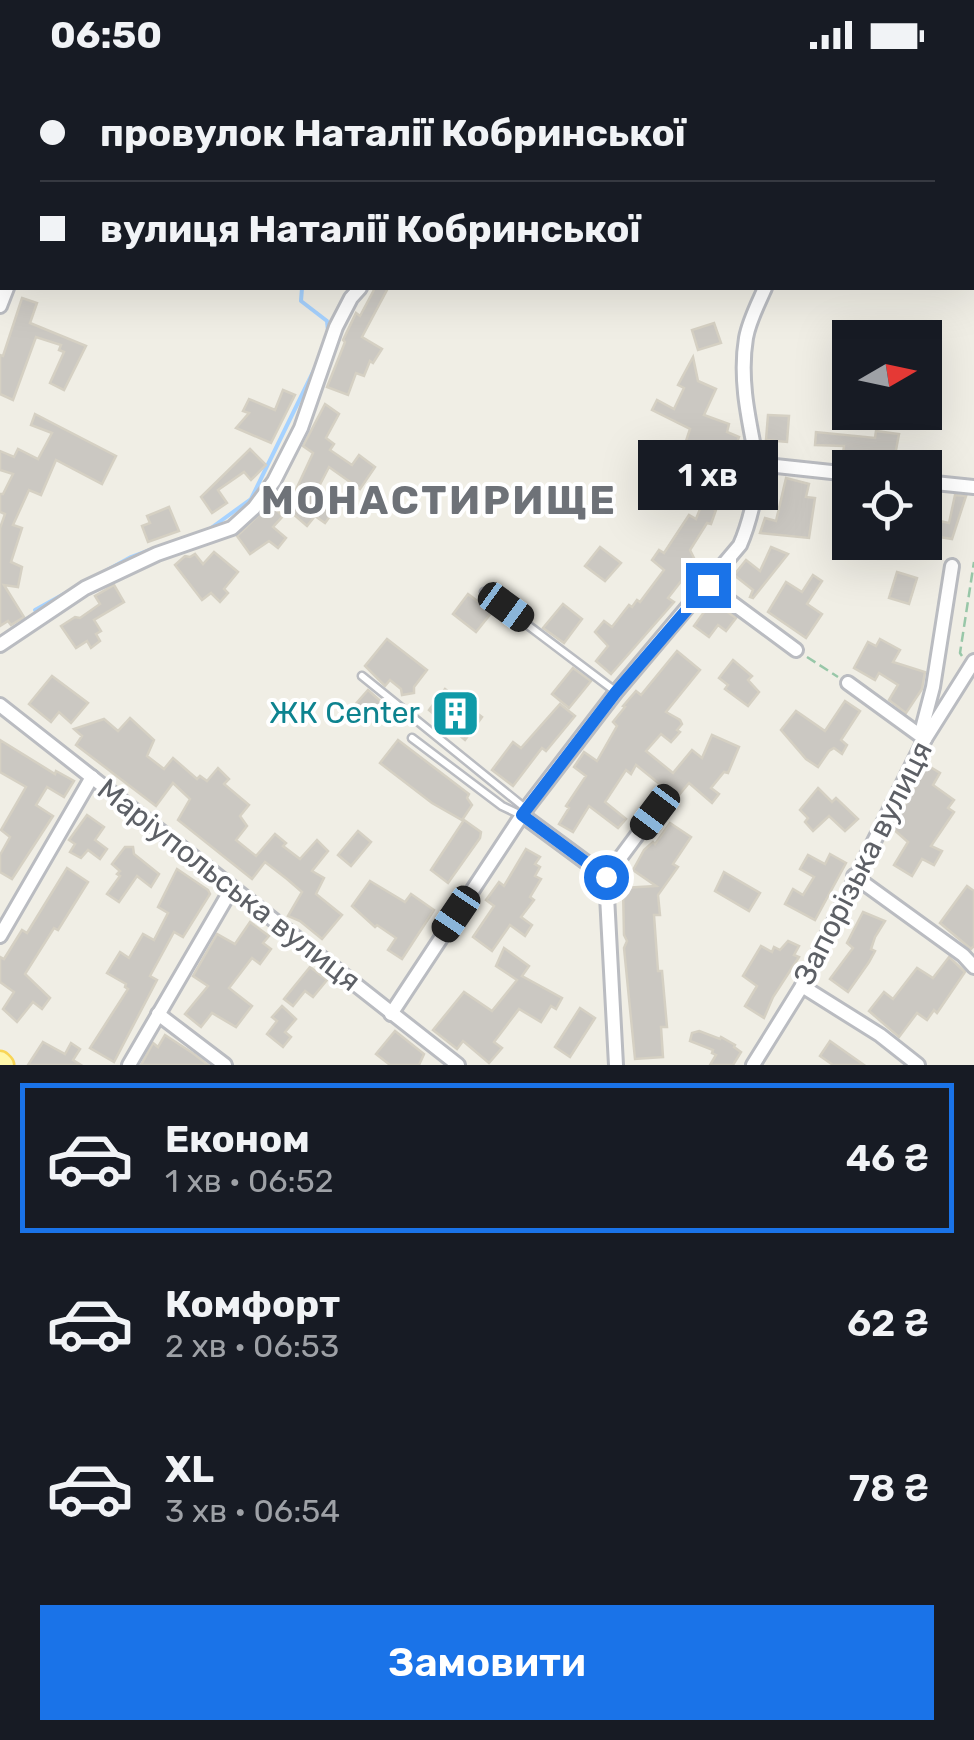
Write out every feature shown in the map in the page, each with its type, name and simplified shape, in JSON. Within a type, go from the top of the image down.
[{"type":"street","points":[[0,645],[84,588],[157,554],[232,528],[254,508],[274,481],[301,428],[336,327],[358,290]]},
{"type":"street","points":[[391,1014],[524,812],[616,692],[740,545],[746,532],[758,464],[746,406],[745,350],[749,325],[764,290]]},
{"type":"street","points":[[758,464],[832,472]]},
{"type":"street","points":[[942,484],[974,488]]},
{"type":"street","points":[[925,739],[922,729],[933,687],[952,566]]},
{"type":"street","points":[[708,585],[796,650]]},
{"type":"street","name":"Запорізька вулиця","points":[[753,1065],[802,986],[925,739],[972,665]]},
{"type":"street","points":[[848,683],[925,739]]},
{"type":"street","name":"Маріупольська вулиця","points":[[0,704],[391,1014],[437,1059],[458,1065]]},
{"type":"street","points":[[0,936],[92,777]]},
{"type":"street","points":[[524,812],[606,877]]},
{"type":"street","points":[[616,1065],[606,877],[655,812]]},
{"type":"street","points":[[854,876],[964,955],[974,967]]},
{"type":"street","points":[[129,1065],[232,888]]},
{"type":"street","points":[[802,986],[880,1035],[918,1065]]},
{"type":"street","points":[[158,1014],[225,1065]]},
{"type":"lane","points":[[484,592],[616,692]]},
{"type":"lane","points":[[362,676],[524,812]]},
{"type":"lane","points":[[412,738],[502,806],[524,812]]},
{"type":"path","points":[[972,665],[960,654],[974,562]]},
{"type":"path","points":[[796,650],[848,683]]},
{"type":"building","points":[[374,290],[387,290],[362,337],[382,349],[373,363],[370,361],[364,376],[356,373],[348,395],[327,387],[343,340],[356,313],[360,316]]},
{"type":"building","points":[[22,298],[37,303],[30,323],[86,346],[64,390],[50,383],[64,352],[59,350],[61,345],[36,337],[13,400],[0,394],[0,355],[3,356]]},
{"type":"building","points":[[714,323],[721,343],[698,350],[692,330]]},
{"type":"building","points":[[693,357],[698,381],[716,389],[704,415],[729,424],[727,432],[739,437],[735,448],[729,445],[718,473],[695,464],[701,447],[686,441],[690,429],[652,410],[657,400],[674,409],[684,388],[678,385]]},
{"type":"building","points":[[283,390],[295,395],[271,443],[236,428],[249,413],[243,411],[249,399],[275,410]]},
{"type":"building","points":[[325,404],[339,414],[326,438],[334,444],[330,450],[352,465],[359,455],[375,467],[360,489],[329,467],[313,498],[333,512],[325,523],[315,516],[307,526],[284,506],[293,496],[313,453],[303,446]]},
{"type":"building","points":[[35,414],[116,456],[102,484],[56,460],[41,495],[29,490],[13,525],[22,528],[11,562],[22,567],[18,587],[4,585],[24,617],[0,626],[0,528],[5,514],[0,512],[0,494],[13,474],[0,470],[0,451],[14,457],[18,449],[38,459],[52,433],[31,425]]},
{"type":"building","points":[[768,415],[789,416],[787,442],[766,440]]},
{"type":"building","points":[[876,431],[899,434],[896,450],[843,450],[844,446],[815,445],[816,432],[875,438]]},
{"type":"building","points":[[250,449],[266,465],[251,480],[244,472],[218,490],[227,503],[212,513],[201,497]]},
{"type":"building","points":[[786,478],[809,484],[806,497],[815,498],[809,538],[760,533],[765,518],[776,521]]},
{"type":"building","points":[[955,495],[966,496],[952,539],[942,537],[942,522],[949,523]]},
{"type":"building","points":[[270,504],[283,516],[273,527],[286,538],[278,548],[269,541],[250,554],[237,536]]},
{"type":"building","points":[[702,504],[716,510],[711,524],[707,523],[690,550],[696,562],[668,598],[674,602],[611,674],[596,661],[608,646],[595,632],[604,621],[612,627],[629,605],[640,602],[664,570],[652,560],[659,550],[664,553],[689,515],[696,519]]},
{"type":"building","points":[[169,507],[179,531],[148,542],[142,526],[150,523],[147,516]]},
{"type":"building","points":[[600,547],[621,563],[605,581],[585,566]]},
{"type":"building","points":[[771,547],[788,554],[750,597],[753,590],[734,575],[746,560],[760,571]]},
{"type":"building","points":[[214,552],[238,572],[224,589],[228,593],[220,602],[211,593],[202,600],[175,565],[185,556],[195,554],[203,564]]},
{"type":"building","points":[[897,572],[917,578],[909,604],[889,598]]},
{"type":"building","points":[[813,575],[822,581],[807,604],[822,614],[806,638],[768,612],[786,582],[802,592]]},
{"type":"building","points":[[114,585],[124,602],[94,620],[101,631],[96,634],[100,641],[91,648],[87,641],[76,648],[61,626],[100,604],[95,596]]},
{"type":"building","points":[[468,594],[492,612],[476,632],[453,614]]},
{"type":"building","points":[[712,601],[736,618],[726,631],[718,625],[709,637],[694,626]]},
{"type":"building","points":[[563,604],[582,619],[564,643],[543,628]]},
{"type":"building","points":[[387,639],[427,670],[414,693],[402,695],[390,680],[385,686],[365,666]]},
{"type":"building","points":[[880,639],[900,650],[893,662],[925,672],[922,689],[906,713],[889,700],[898,685],[879,673],[875,680],[854,668],[868,642],[876,646]]},
{"type":"building","points":[[677,651],[700,670],[666,712],[680,720],[680,732],[671,742],[661,734],[646,751],[673,773],[692,750],[702,758],[712,735],[739,747],[728,773],[724,772],[711,788],[719,794],[712,803],[689,783],[674,801],[665,794],[667,790],[636,765],[631,774],[626,770],[605,802],[626,819],[618,828],[589,806],[573,832],[559,824],[586,776],[574,767],[584,752],[597,761],[617,726],[613,722],[623,706],[636,691],[641,695]]},
{"type":"building","points":[[733,660],[752,676],[748,680],[759,692],[748,706],[725,689],[728,685],[719,678]]},
{"type":"building","points":[[573,668],[591,681],[569,708],[552,694]]},
{"type":"building","points":[[52,676],[88,703],[71,723],[59,712],[51,722],[29,704]]},
{"type":"building","name":"ЖК Center","points":[[445,689],[482,717],[465,740],[429,710]]},
{"type":"building","points":[[368,690],[387,707],[373,724],[353,707]]},
{"type":"building","points":[[845,701],[860,711],[841,740],[847,745],[842,754],[834,748],[829,751],[818,767],[781,730],[796,711],[825,731]]},
{"type":"building","points":[[560,704],[575,716],[546,751],[542,748],[513,786],[492,770],[513,742],[521,748]]},
{"type":"building","points":[[130,718],[154,740],[147,756],[164,769],[173,758],[197,779],[200,776],[207,781],[218,768],[229,779],[224,784],[249,805],[240,816],[247,826],[236,840],[256,856],[275,834],[300,859],[317,840],[328,851],[312,871],[324,878],[316,894],[342,915],[322,939],[288,916],[302,892],[287,879],[265,862],[252,879],[178,820],[190,799],[173,783],[156,806],[76,745],[82,736],[74,729],[104,719],[118,731]]},
{"type":"building","points":[[0,740],[55,774],[56,771],[74,781],[64,797],[47,787],[36,805],[53,816],[12,879],[0,872],[0,855],[10,837],[1,830],[26,787],[0,772]]},
{"type":"building","points":[[398,740],[469,794],[472,805],[462,820],[432,803],[380,763]]},
{"type":"building","points":[[927,765],[940,773],[933,785],[954,800],[948,808],[954,812],[931,846],[942,851],[934,865],[922,859],[912,876],[894,865],[908,842],[892,828]]},
{"type":"building","points":[[818,788],[832,802],[836,798],[858,819],[845,831],[829,816],[813,831],[805,822],[808,818],[800,810]]},
{"type":"building","points":[[87,815],[104,827],[95,840],[107,849],[100,859],[88,850],[81,858],[70,852],[75,844],[69,840]]},
{"type":"building","points":[[464,820],[481,832],[480,838],[448,883],[431,870]]},
{"type":"building","points":[[670,823],[691,837],[673,864],[678,867],[658,895],[660,915],[654,915],[667,1027],[661,1027],[663,1057],[635,1059],[624,948],[627,941],[623,888],[656,886],[633,870],[644,850],[655,844]]},
{"type":"building","points":[[358,831],[371,842],[351,866],[338,855]]},
{"type":"building","points":[[125,847],[133,847],[134,854],[159,874],[151,887],[137,876],[119,902],[107,894],[120,876],[112,864]]},
{"type":"building","points":[[526,849],[540,857],[535,864],[540,867],[535,876],[541,879],[530,897],[534,900],[521,917],[532,925],[525,936],[510,925],[492,951],[473,937],[494,906],[486,900],[499,882],[504,886]]},
{"type":"building","points":[[830,854],[846,863],[815,920],[785,904],[793,889],[803,895],[814,877],[800,869],[808,855],[825,864]]},
{"type":"building","points":[[67,868],[88,882],[25,974],[50,998],[42,1009],[33,1002],[17,1022],[3,1009],[14,992],[0,982],[0,957],[4,959],[22,930],[27,933]]},
{"type":"building","points":[[177,869],[210,894],[183,937],[174,932],[150,976],[157,980],[114,1062],[90,1048],[128,989],[107,973],[120,952],[129,958],[143,934],[154,940],[168,913],[158,907]]},
{"type":"building","points":[[724,872],[760,893],[749,911],[715,891]]},
{"type":"building","points":[[370,881],[405,902],[411,894],[434,910],[402,959],[388,950],[396,938],[375,927],[352,906]]},
{"type":"building","points":[[967,886],[974,891],[971,949],[940,923]]},
{"type":"building","points":[[863,912],[885,921],[871,949],[875,951],[848,992],[830,979],[853,948],[847,943]]},
{"type":"building","points":[[250,922],[269,936],[263,943],[271,949],[260,964],[252,958],[229,988],[252,1006],[236,1027],[212,1013],[201,1027],[185,1014],[208,986],[193,976],[217,934],[235,944]]},
{"type":"building","points":[[788,941],[799,946],[794,955],[799,957],[764,1018],[745,1006],[757,986],[743,976],[761,946],[772,952]]},
{"type":"building","points":[[504,948],[529,966],[522,976],[562,998],[556,1009],[551,1006],[541,1022],[519,1009],[494,1042],[502,1048],[489,1063],[463,1041],[457,1049],[433,1030],[464,992],[492,1011],[517,980],[496,966]]},
{"type":"building","points":[[949,957],[965,972],[937,1013],[934,1010],[927,1020],[917,1013],[899,1037],[869,1011],[884,992],[893,999],[917,968],[933,978]]},
{"type":"building","points":[[310,967],[327,980],[313,997],[305,991],[293,1006],[284,999]]},
{"type":"building","points":[[282,1006],[296,1019],[285,1032],[291,1037],[283,1047],[267,1034],[277,1021],[272,1017]]},
{"type":"building","points":[[580,1008],[595,1018],[570,1057],[555,1047]]},
{"type":"building","points":[[395,1031],[424,1054],[419,1065],[390,1065],[376,1054]]},
{"type":"building","points":[[699,1031],[735,1045],[741,1052],[733,1065],[710,1065],[716,1055],[713,1050],[690,1041],[692,1033]]},
{"type":"building","points":[[165,1035],[208,1065],[141,1065],[153,1043],[158,1047]]},
{"type":"building","points":[[830,1041],[864,1065],[833,1065],[820,1056]]},
{"type":"building","points":[[43,1042],[65,1054],[71,1043],[80,1049],[73,1060],[81,1065],[28,1065]]},
{"type":"waterway","points":[[302,290],[301,301],[327,321],[328,331]]},
{"type":"waterway","points":[[207,531],[251,499],[315,368]]},
{"type":"waterway","points":[[35,610],[131,557],[155,548]]},
{"type":"place","name":"ЖК Center","points":[[455,713]]},
{"type":"district","name":"МОНАСТИРИЩЕ","points":[[439,500]]},
{"type":"route","points":[[606,877],[522,815],[616,692],[708,585]]}]
